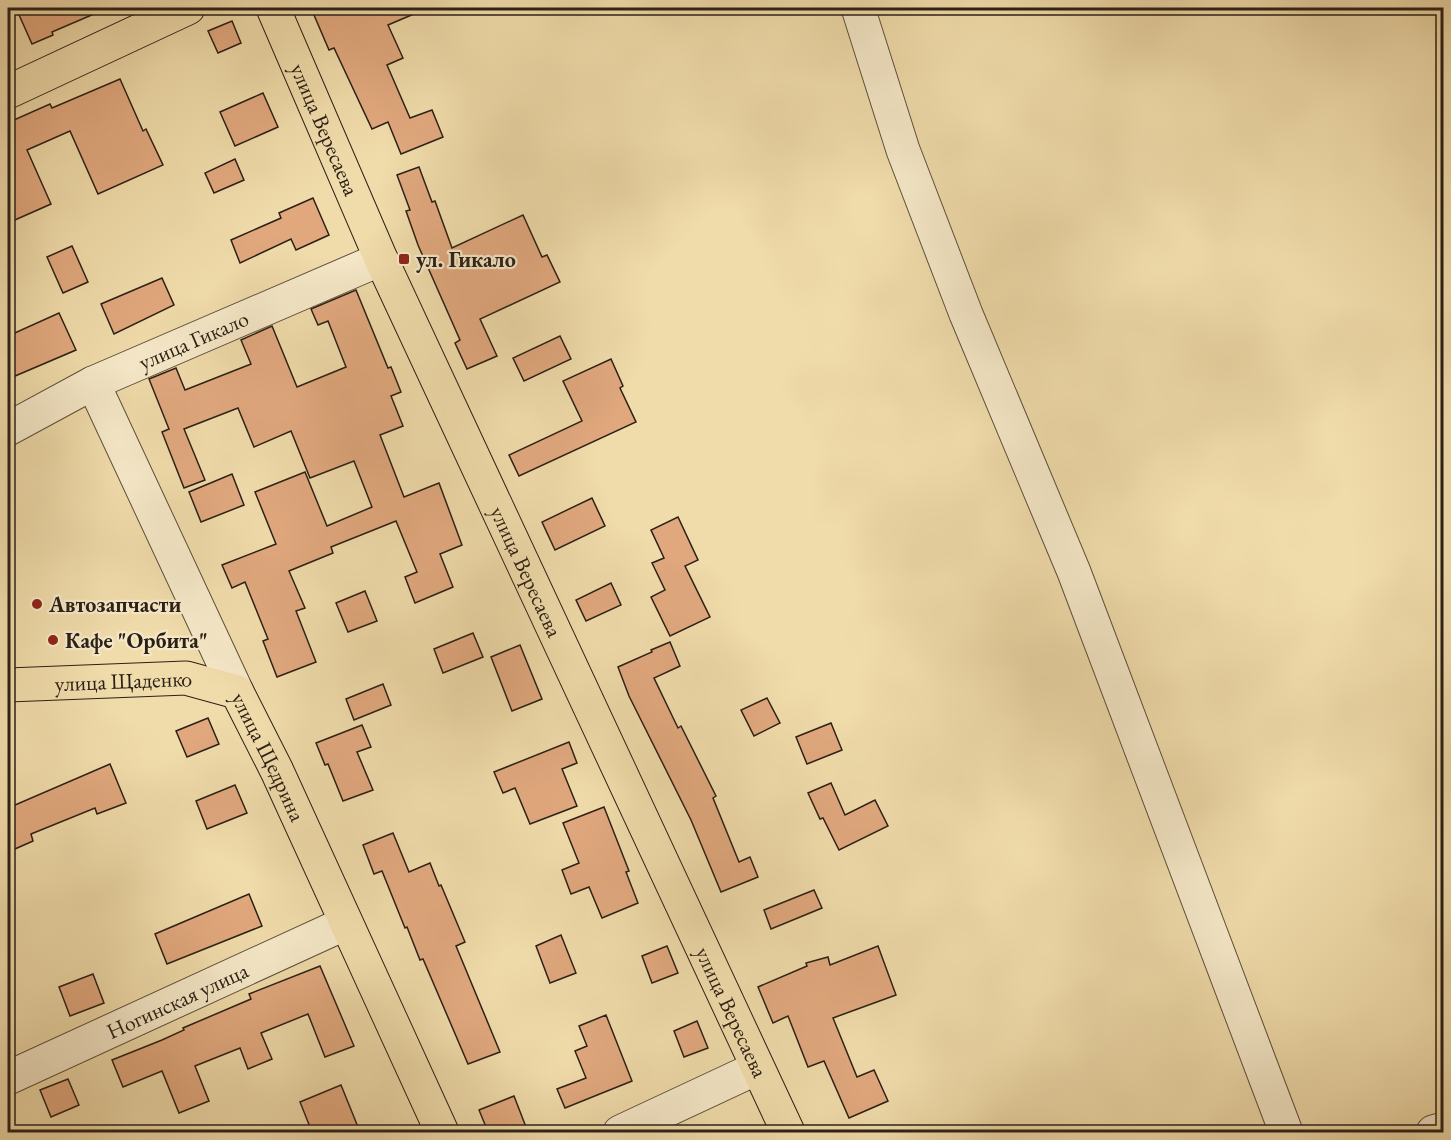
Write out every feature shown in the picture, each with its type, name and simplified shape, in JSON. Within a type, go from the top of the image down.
[{"type":"main road","points":[[8,92],[188,8]]},
{"type":"main road","name":"улица Вересаева","points":[[273,8],[381,259],[788,1132]]},
{"type":"main road","name":"улица Щаденко","points":[[8,685],[186,678],[237,692]]},
{"type":"main road","name":"улица Щедрина","points":[[237,692],[277,771],[442,1132]]},
{"type":"street","points":[[858,8],[903,150],[966,314],[1074,572],[1286,1132]]},
{"type":"street","name":"улица Гикало","points":[[8,429],[93,383],[381,259]]},
{"type":"street","name":"улица Щедрина","points":[[93,383],[237,692]]},
{"type":"street","name":"Ногинская улица","points":[[8,1078],[346,923]]},
{"type":"street","points":[[620,1132],[757,1068]]},
{"type":"street","points":[[1433,1132],[1443,1129]]},
{"type":"building","points":[[16,8],[108,8],[52,32],[53,35],[32,44]]},
{"type":"building","points":[[311,8],[428,8],[388,25],[403,58],[387,65],[410,118],[432,110],[443,137],[401,154],[388,122],[372,129],[334,48],[329,50]]},
{"type":"building","points":[[232,21],[241,43],[218,53],[208,31]]},
{"type":"building","points":[[120,79],[143,131],[146,129],[163,165],[98,194],[70,131],[27,150],[51,204],[8,223],[8,111],[10,110],[14,120],[50,104],[52,108]]},
{"type":"building","points":[[263,93],[278,127],[235,146],[220,112]]},
{"type":"building","points":[[235,159],[244,180],[214,193],[205,173]]},
{"type":"building","points":[[419,167],[432,202],[435,201],[452,248],[523,215],[542,257],[547,255],[560,282],[480,319],[497,356],[467,369],[455,343],[460,340],[418,245],[406,211],[410,210],[397,175]]},
{"type":"building","points":[[313,198],[329,235],[296,250],[291,239],[240,263],[231,240],[281,218],[279,213]]},
{"type":"building","points":[[72,246],[88,282],[63,293],[47,257]]},
{"type":"building","points":[[162,278],[174,305],[114,334],[101,304]]},
{"type":"building","points":[[356,290],[388,368],[391,367],[401,392],[391,396],[403,426],[380,435],[404,497],[439,483],[462,545],[440,554],[453,587],[415,603],[405,577],[417,572],[396,521],[331,547],[333,553],[289,571],[305,608],[296,611],[316,662],[277,677],[263,641],[268,639],[245,582],[232,588],[222,565],[276,544],[255,492],[305,472],[327,526],[372,507],[354,461],[310,478],[291,431],[254,447],[238,408],[184,429],[205,480],[184,488],[162,432],[169,429],[149,379],[176,368],[185,390],[251,364],[241,340],[272,326],[297,387],[346,367],[328,321],[318,325],[311,309]]},
{"type":"building","points":[[59,313],[76,350],[8,379],[8,336]]},
{"type":"building","points":[[560,336],[571,359],[524,381],[513,358]]},
{"type":"building","points":[[611,359],[623,386],[620,388],[636,422],[519,476],[509,455],[582,421],[563,381]]},
{"type":"building","points":[[232,474],[244,505],[201,522],[189,492]]},
{"type":"building","points":[[592,498],[605,526],[555,550],[542,522]]},
{"type":"building","points":[[678,517],[698,560],[685,566],[710,617],[670,636],[651,597],[665,590],[652,563],[664,558],[651,530]]},
{"type":"building","points":[[611,583],[621,605],[586,621],[576,600]]},
{"type":"building","points":[[365,591],[377,621],[348,632],[336,603]]},
{"type":"building","points":[[473,633],[483,657],[443,673],[434,649]]},
{"type":"building","points":[[670,642],[680,666],[654,678],[678,728],[681,726],[716,796],[713,798],[739,862],[750,857],[758,877],[721,892],[691,820],[629,696],[618,667]]},
{"type":"building","points":[[520,645],[542,699],[512,711],[491,657]]},
{"type":"building","points":[[383,684],[391,705],[354,720],[346,699]]},
{"type":"building","points":[[767,698],[780,723],[754,736],[741,710]]},
{"type":"building","points":[[208,718],[219,744],[187,757],[176,731]]},
{"type":"building","points":[[831,723],[842,750],[807,764],[796,737]]},
{"type":"building","points":[[362,725],[371,747],[357,752],[373,790],[343,801],[328,764],[325,765],[316,743]]},
{"type":"building","points":[[569,742],[577,763],[562,769],[577,806],[530,824],[515,788],[503,793],[494,772]]},
{"type":"building","points":[[110,764],[126,803],[97,814],[95,808],[31,834],[33,841],[8,852],[8,808]]},
{"type":"building","points":[[831,783],[845,815],[875,800],[888,826],[839,850],[823,818],[820,819],[808,793]]},
{"type":"building","points":[[235,785],[247,813],[207,829],[196,801]]},
{"type":"building","points":[[604,807],[629,871],[626,872],[638,903],[602,918],[589,887],[571,894],[562,870],[579,863],[563,823]]},
{"type":"building","points":[[393,833],[409,872],[430,863],[439,886],[441,885],[465,942],[456,946],[500,1052],[468,1064],[423,959],[420,960],[407,927],[405,928],[382,871],[374,874],[363,845]]},
{"type":"building","points":[[814,890],[822,908],[771,929],[764,910]]},
{"type":"building","points":[[249,894],[262,926],[167,964],[155,934]]},
{"type":"building","points":[[561,935],[576,973],[550,983],[536,946]]},
{"type":"building","points":[[667,946],[678,973],[652,983],[642,956]]},
{"type":"building","points":[[878,946],[896,995],[833,1018],[857,1077],[874,1070],[888,1101],[849,1118],[824,1061],[808,1067],[788,1016],[773,1023],[758,987],[807,966],[806,963],[828,957],[830,965]]},
{"type":"building","points":[[320,966],[354,1046],[325,1057],[308,1014],[261,1033],[272,1059],[248,1069],[240,1048],[195,1066],[209,1101],[179,1113],[162,1071],[123,1087],[112,1060],[251,999],[249,994]]},
{"type":"building","points":[[93,974],[104,1003],[70,1016],[59,987]]},
{"type":"building","points":[[606,1015],[632,1081],[565,1108],[557,1089],[586,1078],[575,1051],[587,1046],[579,1026]]},
{"type":"building","points":[[697,1021],[708,1048],[684,1057],[674,1031]]},
{"type":"building","points":[[68,1079],[79,1105],[51,1117],[40,1090]]},
{"type":"building","points":[[341,1085],[360,1132],[312,1132],[300,1102]]},
{"type":"building","points":[[514,1096],[526,1127],[513,1132],[488,1132],[479,1110]]},
{"type":"place","name":"ул. Гикало","points":[[404,259]]},
{"type":"place","name":"Автозапчасти","points":[[37,604]]},
{"type":"place","name":"Кафе \"Орбита\"","points":[[53,640]]}]
